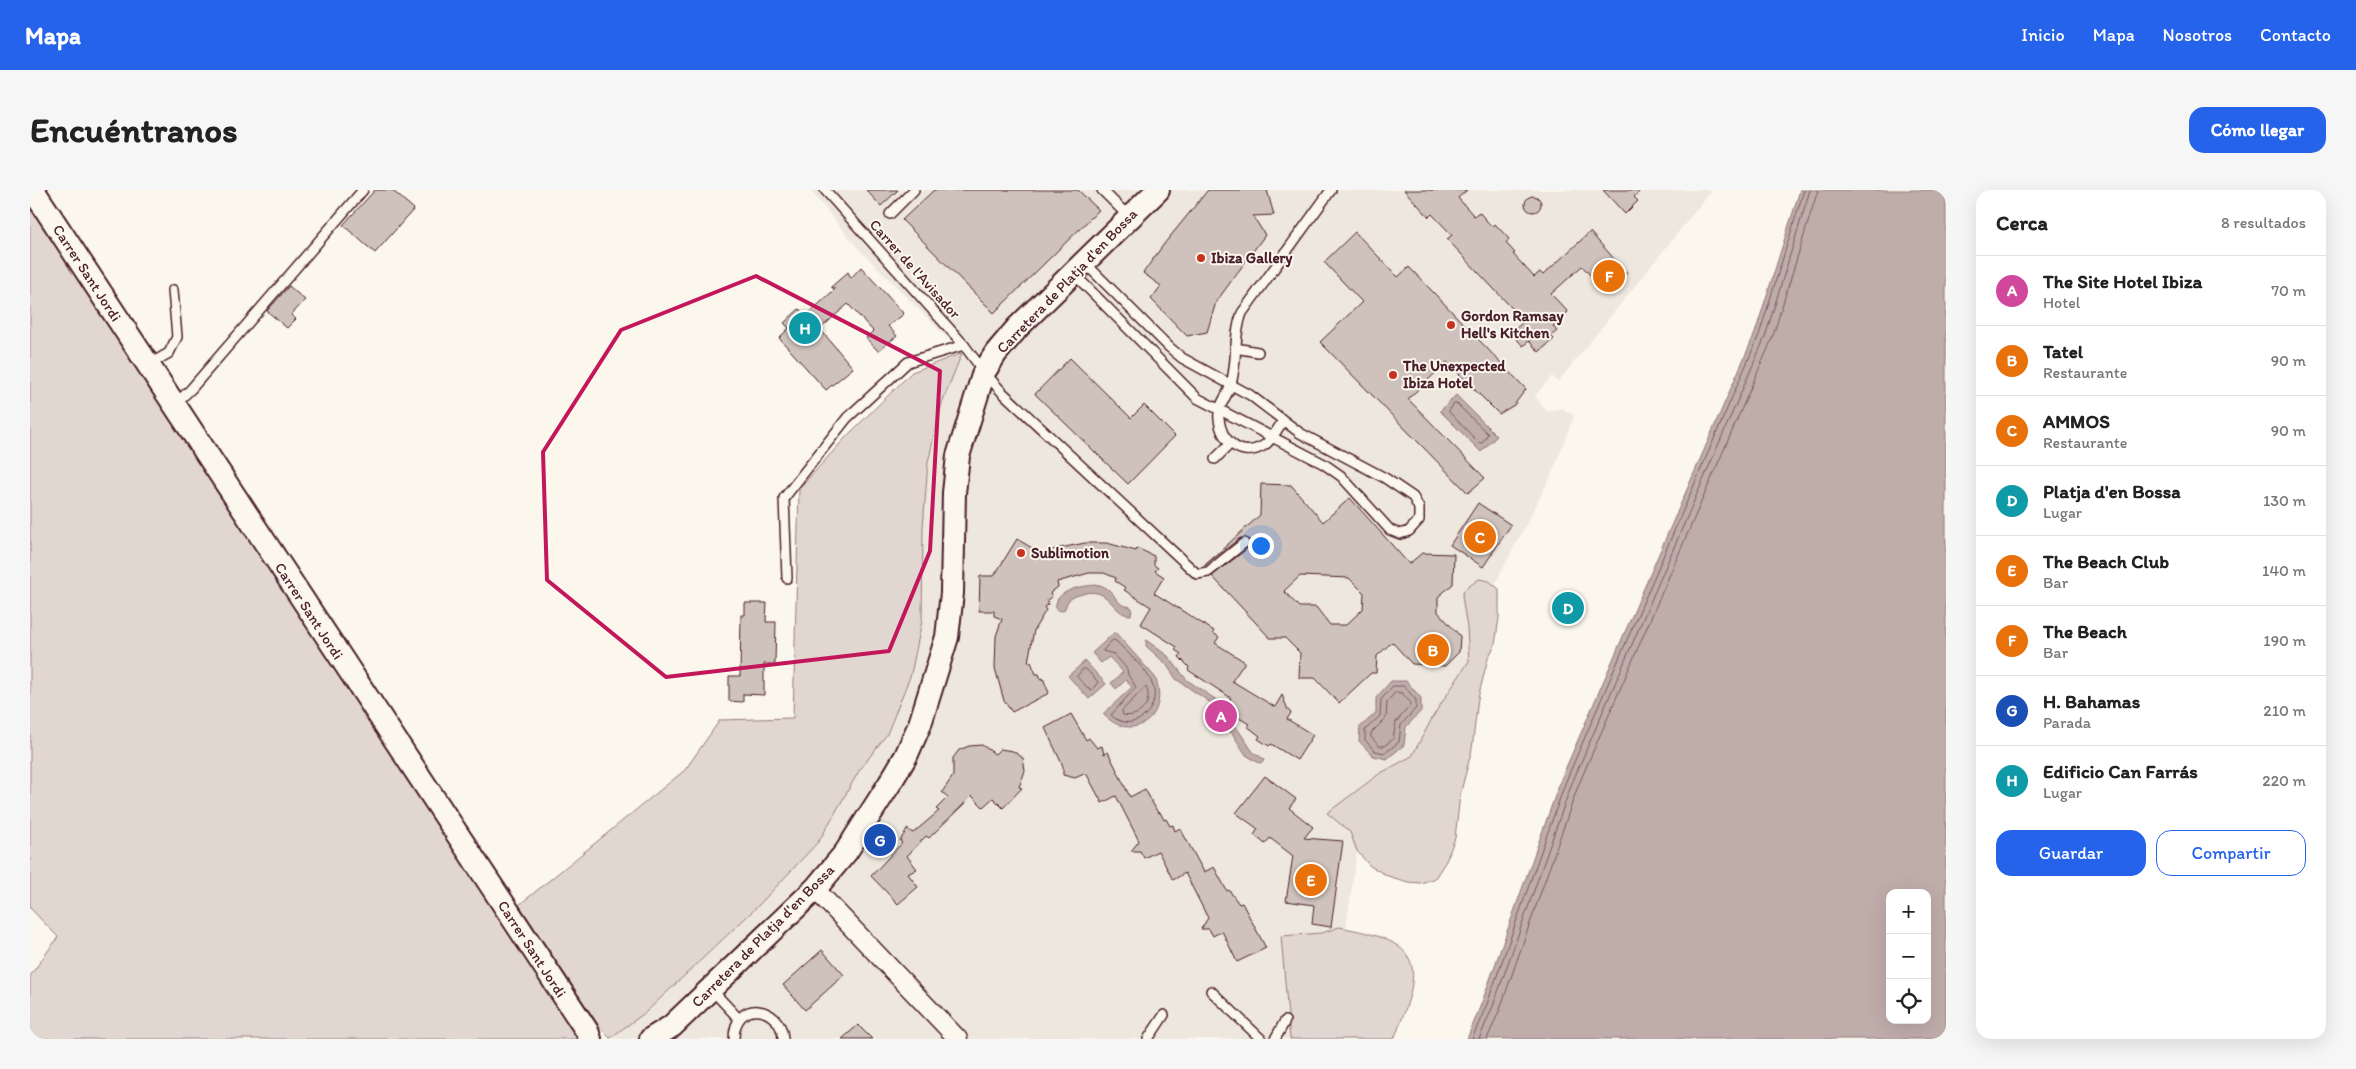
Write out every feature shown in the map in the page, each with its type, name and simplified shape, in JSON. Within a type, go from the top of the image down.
[{"type":"street","name":"Carrer Sant Jordi","points":[[33,190],[591,1036]]},
{"type":"street","name":"Carretera de Platja d'en Bossa","points":[[652,1039],[668,1033],[815,889],[846,852],[906,756],[936,679],[947,638],[951,602],[954,493],[958,456],[984,372],[1005,341],[1158,190]]},
{"type":"street","points":[[815,889],[958,1039]]},
{"type":"lane","points":[[174,406],[192,389],[363,190]]},
{"type":"lane","name":"Carrer de l'Avisador","points":[[825,190],[964,345],[1002,392],[1197,574],[1208,572],[1244,543]]},
{"type":"lane","name":"Carrer de l'Avisador","points":[[890,214],[914,190]]},
{"type":"lane","points":[[1102,190],[1129,218]]},
{"type":"lane","points":[[1283,421],[1262,447],[1251,450],[1239,449],[1230,444],[1222,432],[1218,411],[1231,385],[1236,328],[1242,313],[1331,190]]},
{"type":"lane","points":[[1078,267],[1182,358],[1250,395],[1283,421],[1315,441],[1385,478],[1413,497],[1419,508],[1419,520],[1415,526],[1400,534],[1390,530],[1341,476],[1324,464],[1218,411],[1197,398],[1078,267]]},
{"type":"lane","points":[[147,365],[169,353],[177,337],[173,290]]},
{"type":"lane","points":[[787,578],[784,498],[847,418],[908,362],[964,345]]},
{"type":"lane","points":[[1235,348],[1258,352]]},
{"type":"lane","points":[[1216,459],[1230,444]]},
{"type":"lane","points":[[711,989],[739,1019]]},
{"type":"lane","points":[[1211,991],[1261,1039]]},
{"type":"lane","points":[[734,1039],[734,1028],[739,1019],[750,1010],[758,1009],[771,1016],[780,1026],[783,1039]]},
{"type":"lane","points":[[1148,1039],[1164,1015]]},
{"type":"lane","points":[[1275,1039],[1284,1021]]},
{"type":"highlighted area","points":[[756,276],[940,371],[930,551],[889,651],[666,677],[547,580],[543,452],[621,330]]},
{"type":"shaded area","points":[[810,190],[1712,190],[1558,382],[1552,376],[1535,396],[1547,412],[1563,408],[1574,416],[1550,478],[1495,584],[1499,589],[1500,598],[1495,645],[1488,658],[1478,698],[1472,749],[1460,795],[1455,838],[1446,861],[1435,878],[1421,883],[1408,882],[1388,876],[1370,866],[1357,851],[1346,928],[1339,927],[1322,933],[1281,936],[1290,1039],[608,1039],[646,1012],[757,907],[887,734],[911,674],[922,621],[923,527],[928,462],[942,403],[962,353],[855,245]]},
{"type":"shaded area","points":[[30,198],[581,1039],[30,1039],[30,976],[58,937],[30,908]]},
{"type":"shaded area","points":[[962,353],[942,403],[928,462],[923,527],[922,621],[911,674],[887,734],[859,771],[819,841],[757,907],[646,1012],[610,1038],[601,1029],[519,905],[685,770],[720,720],[793,718],[799,489],[847,436],[912,372]]},
{"type":"shaded area","points":[[1479,579],[1489,581],[1499,589],[1499,618],[1495,645],[1488,658],[1478,698],[1472,749],[1460,795],[1455,838],[1446,861],[1435,878],[1421,883],[1408,882],[1388,876],[1370,866],[1357,851],[1350,832],[1327,813],[1379,774],[1412,756],[1435,713],[1469,661],[1467,628],[1462,596],[1464,590]]},
{"type":"shaded area","points":[[1339,927],[1388,940],[1402,949],[1410,960],[1413,975],[1410,992],[1394,1039],[1290,1039],[1281,936],[1322,933]]},
{"type":"water","points":[[1800,190],[1946,190],[1946,1039],[1467,1039],[1482,1002],[1561,779],[1755,333]]},
{"type":"water","points":[[1456,395],[1497,436],[1481,452],[1440,411]]},
{"type":"water","points":[[1100,585],[1110,591],[1121,604],[1132,608],[1131,615],[1119,611],[1104,596],[1090,592],[1070,599],[1063,611],[1056,610],[1056,603],[1064,593],[1079,587]]},
{"type":"water","points":[[1115,632],[1155,677],[1159,691],[1158,704],[1153,714],[1146,722],[1137,726],[1126,727],[1115,723],[1103,714],[1132,687],[1126,680],[1116,689],[1111,683],[1123,672],[1109,657],[1101,663],[1092,653]]},
{"type":"water","points":[[1146,640],[1168,656],[1187,680],[1218,701],[1211,703],[1176,679],[1166,664],[1146,646]]},
{"type":"water","points":[[1085,661],[1106,684],[1089,699],[1068,676]]},
{"type":"water","points":[[1391,681],[1406,681],[1421,698],[1421,711],[1406,727],[1404,745],[1387,759],[1373,756],[1359,741],[1360,727],[1376,713],[1376,698]]},
{"type":"water","points":[[1219,717],[1237,728],[1253,752],[1264,759],[1263,762],[1259,763],[1246,755],[1232,733],[1217,722]]},
{"type":"building","points":[[375,190],[392,190],[414,209],[375,253],[343,225]]},
{"type":"building","points":[[866,190],[898,190],[881,206]]},
{"type":"building","points":[[934,190],[1078,190],[1099,210],[994,313],[902,220]]},
{"type":"building","name":"Ibiza Gallery","points":[[1208,190],[1267,190],[1274,215],[1253,216],[1265,235],[1216,302],[1207,332],[1187,336],[1151,299],[1161,286],[1143,273]]},
{"type":"building","points":[[1404,190],[1467,190],[1458,198],[1474,216],[1479,212],[1492,227],[1495,224],[1509,239],[1506,243],[1515,253],[1513,254],[1534,277],[1540,272],[1543,275],[1590,232],[1627,273],[1606,292],[1582,266],[1551,294],[1568,312],[1553,326],[1557,331],[1551,336],[1554,339],[1539,352],[1529,341],[1523,346],[1511,333],[1524,321],[1447,239],[1452,235],[1432,214],[1429,217]]},
{"type":"building","points":[[1603,190],[1641,190],[1634,197],[1638,201],[1625,214]]},
{"type":"building","points":[[1533,196],[1541,204],[1533,212],[1525,204]]},
{"type":"building","name":"The Unexpected Ibiza Hotel","points":[[1355,232],[1398,277],[1409,267],[1526,389],[1514,405],[1499,414],[1447,362],[1408,399],[1485,478],[1468,493],[1320,342],[1362,302],[1324,262]]},
{"type":"building","points":[[861,267],[904,314],[888,326],[897,336],[878,351],[866,338],[873,331],[848,304],[820,329],[853,368],[826,390],[779,338],[789,328],[784,323],[799,309],[806,316],[835,289],[831,287],[848,272],[851,278]]},
{"type":"building","points":[[289,286],[305,300],[291,315],[296,319],[287,328],[267,311]]},
{"type":"building","points":[[1070,358],[1131,418],[1144,405],[1175,436],[1128,484],[1035,394]]},
{"type":"building","points":[[1261,484],[1291,485],[1323,522],[1350,498],[1409,564],[1422,553],[1454,554],[1453,584],[1438,597],[1438,612],[1460,636],[1459,652],[1445,666],[1412,664],[1392,642],[1377,656],[1376,673],[1371,673],[1339,703],[1315,678],[1299,678],[1300,653],[1285,638],[1270,638],[1212,576],[1248,548],[1249,539],[1240,538],[1204,566],[1260,515]],"holes":[[[1300,576],[1349,578],[1364,593],[1363,609],[1346,625],[1330,625],[1316,607],[1299,607],[1284,591]]]},
{"type":"building","points":[[1478,503],[1511,525],[1483,567],[1450,545]]},
{"type":"building","points":[[1017,539],[1042,554],[1055,549],[1085,543],[1107,543],[1136,551],[1137,548],[1154,556],[1154,565],[1158,568],[1155,571],[1164,577],[1154,593],[1214,631],[1213,633],[1219,637],[1215,643],[1245,662],[1232,681],[1275,707],[1282,695],[1291,713],[1287,719],[1313,735],[1297,760],[1271,744],[1269,746],[1258,739],[1260,736],[1247,726],[1249,724],[1224,709],[1231,698],[1188,670],[1189,667],[1179,657],[1181,654],[1175,650],[1177,647],[1141,624],[1151,607],[1124,590],[1126,588],[1115,581],[1116,578],[1104,573],[1089,573],[1057,582],[1058,587],[1050,593],[1052,597],[1047,600],[1048,604],[1044,607],[1046,610],[1034,630],[1028,662],[1031,662],[1036,674],[1039,674],[1041,679],[1043,678],[1049,693],[1012,712],[1004,701],[995,668],[996,636],[1002,619],[994,616],[994,611],[979,611],[980,576],[994,576]]},
{"type":"building","points":[[745,603],[767,603],[766,622],[776,622],[775,664],[764,664],[764,695],[743,694],[743,702],[729,701],[729,676],[740,676],[741,615],[745,615]]},
{"type":"building","points":[[1071,714],[1086,740],[1089,738],[1097,748],[1102,746],[1104,754],[1108,752],[1130,797],[1145,789],[1164,820],[1166,819],[1170,826],[1173,825],[1175,831],[1180,828],[1204,872],[1214,867],[1227,891],[1229,890],[1239,904],[1242,903],[1266,948],[1237,962],[1222,931],[1213,936],[1209,929],[1201,929],[1208,918],[1185,873],[1173,880],[1158,851],[1144,858],[1140,851],[1131,851],[1139,841],[1116,796],[1102,803],[1086,773],[1075,778],[1063,775],[1063,766],[1045,728]]},
{"type":"building","points":[[982,745],[995,754],[1000,749],[1013,751],[1023,758],[1025,771],[1019,787],[1022,788],[1003,808],[993,798],[983,807],[972,796],[929,838],[926,836],[907,856],[917,869],[908,874],[918,887],[898,904],[871,876],[902,843],[900,841],[907,829],[913,833],[939,811],[936,809],[948,797],[942,792],[953,776],[953,758],[959,750],[969,746]]},
{"type":"building","points":[[1265,776],[1296,799],[1289,808],[1313,827],[1304,838],[1343,841],[1331,927],[1312,924],[1314,905],[1286,901],[1293,856],[1270,838],[1265,844],[1254,835],[1258,829],[1236,813]]},
{"type":"building","points":[[822,950],[844,975],[805,1010],[783,985]]},
{"type":"building","points":[[858,1025],[872,1039],[842,1039]]},
{"type":"place","name":"Ibiza Gallery","points":[[1201,258]]},
{"type":"place","name":"The Beach","points":[[1609,276]]},
{"type":"place","name":"Gordon Ramsay Hell's Kitchen","points":[[1451,325]]},
{"type":"place","name":"Edificio Can Farrás","points":[[805,328]]},
{"type":"place","name":"The Unexpected Ibiza Hotel","points":[[1393,375]]},
{"type":"place","name":"AMMOS","points":[[1480,537]]},
{"type":"place","name":"Sublimotion","points":[[1021,553]]},
{"type":"place","name":"Platja d'en Bossa","points":[[1568,608]]},
{"type":"place","name":"Tatel","points":[[1433,650]]},
{"type":"place","name":"The Site Hotel Ibiza","points":[[1221,716]]},
{"type":"place","name":"H. Bahamas","points":[[880,840]]},
{"type":"place","name":"The Beach Club","points":[[1311,880]]}]
